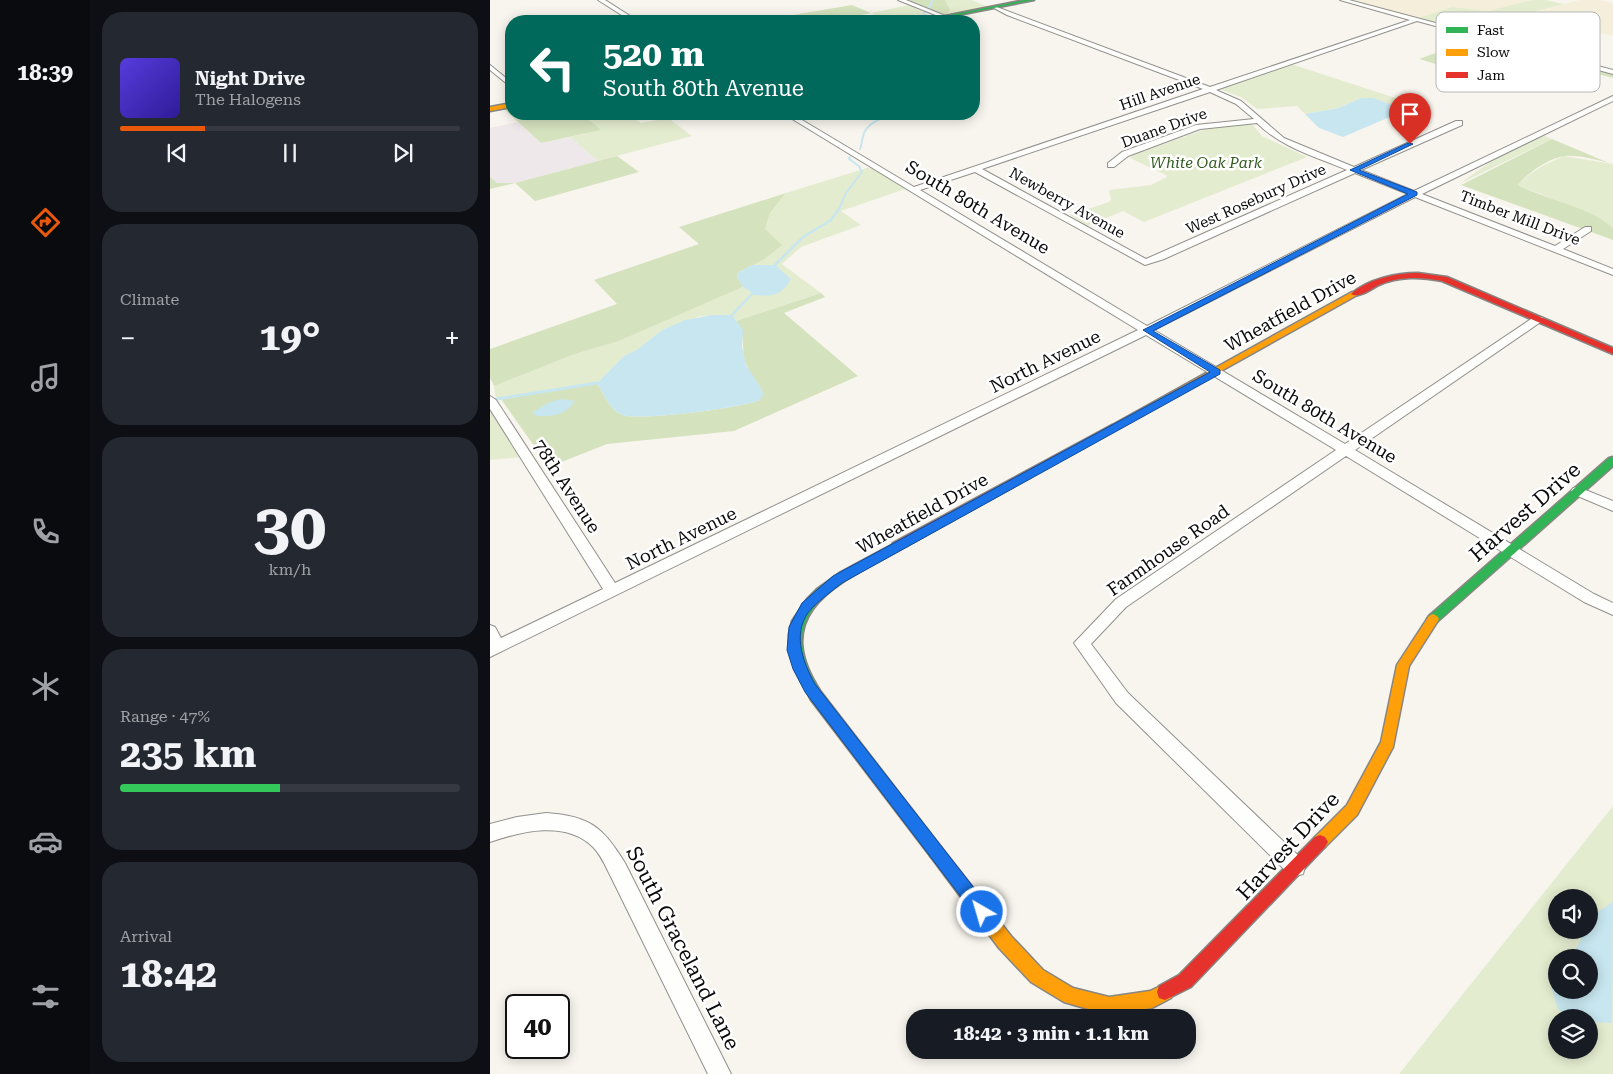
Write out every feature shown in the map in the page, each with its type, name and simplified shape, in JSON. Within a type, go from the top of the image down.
[{"type":"street","points":[[601,0],[625,15]]},
{"type":"street","points":[[900,0],[936,15]]},
{"type":"street","points":[[1343,0],[1436,26]]},
{"type":"street","points":[[970,15],[1002,10],[1036,1]]},
{"type":"street","name":"Timber Mill Drive","points":[[1002,10],[1212,89],[1240,102],[1249,108],[1277,139],[1613,272]]},
{"type":"street","name":"Hill Avenue","points":[[913,190],[1415,20]]},
{"type":"street","points":[[490,66],[505,80]]},
{"type":"street","points":[[1600,69],[1613,72]]},
{"type":"street","name":"North Avenue","points":[[494,649],[1147,330],[1414,194],[1613,98]]},
{"type":"street","points":[[490,104],[505,101]]},
{"type":"street","points":[[490,109],[505,106]]},
{"type":"street","name":"South 80th Avenue","points":[[797,120],[1589,598],[1613,609]]},
{"type":"street","name":"Duane Drive","points":[[1111,165],[1125,154],[1199,128],[1258,120]]},
{"type":"street","name":"West Rosebury Drive","points":[[1145,262],[1162,257],[1459,122]]},
{"type":"street","name":"Newberry Avenue","points":[[976,169],[1145,262]]},
{"type":"street","points":[[1556,249],[1588,229]]},
{"type":"street","name":"Wheatfield Drive","points":[[1109,1006],[1070,996],[1037,976],[1006,942],[810,688],[799,669],[794,650],[795,627],[806,606],[838,579],[1381,280],[1413,274],[1436,276],[1453,281],[1538,319]]},
{"type":"street","points":[[1538,319],[1613,352]]},
{"type":"street","name":"Farmhouse Road","points":[[1296,867],[1122,698],[1082,643],[1121,603],[1538,319]]},
{"type":"street","name":"78th Avenue","points":[[490,400],[612,591]]},
{"type":"street","name":"Harvest Drive","points":[[1109,1006],[1152,999],[1185,981],[1352,810],[1388,744],[1403,665],[1435,615],[1613,460]]},
{"type":"street","points":[[1578,491],[1613,506]]},
{"type":"street","points":[[490,631],[494,649]]},
{"type":"street","name":"South Graceland Lane","points":[[490,833],[522,824],[543,822],[566,824],[584,830],[599,840],[618,870],[720,1074]]},
{"type":"shaded area","points":[[1351,0],[1532,0],[1488,11],[1452,7],[1418,18]]},
{"type":"shaded area","points":[[1580,0],[1599,0],[1613,3],[1613,36],[1600,33],[1600,12],[1533,12]]},
{"type":"shaded area","points":[[518,122],[541,143],[570,137],[598,161],[515,183],[497,183],[490,177],[490,128]]},
{"type":"green space","points":[[907,0],[945,0],[950,10],[947,14],[942,14]]},
{"type":"green space","points":[[945,0],[971,0],[989,7],[947,14]]},
{"type":"green space","points":[[1532,0],[1545,0],[1564,4],[1533,12],[1437,12],[1452,7],[1488,11]]},
{"type":"green space","points":[[852,5],[871,13],[861,15],[793,15]]},
{"type":"green space","points":[[909,5],[929,15],[875,15],[871,13]]},
{"type":"green space","points":[[1436,12],[1436,23],[1418,18]]},
{"type":"green space","points":[[1436,53],[1436,64],[1419,59]]},
{"type":"green space","points":[[1291,64],[1420,106],[1406,110],[1367,98],[1361,98],[1339,108],[1305,114],[1297,106],[1257,109],[1241,97],[1222,90],[1222,88]]},
{"type":"green space","points":[[1600,70],[1613,73],[1613,78],[1600,75]]},
{"type":"green space","points":[[516,120],[589,120],[601,130],[541,143]]},
{"type":"green space","points":[[589,120],[637,120],[641,123],[671,120],[692,136],[598,161],[570,137],[600,130]]},
{"type":"green space","name":"White Oak Park","points":[[1236,124],[1252,124],[1262,136],[1307,157],[1144,222],[1123,211],[1087,226],[1070,215],[1109,202],[1111,200],[1109,190],[1151,185],[1167,177],[1130,158],[1133,155],[1206,129]]},
{"type":"green space","points":[[1542,135],[1552,139],[1459,184],[1496,158]]},
{"type":"green space","points":[[1552,139],[1609,163],[1577,156],[1559,157],[1539,166],[1518,185],[1603,220],[1613,228],[1613,240],[1461,185]]},
{"type":"green space","points":[[617,156],[639,172],[535,201],[515,183]]},
{"type":"green space","points":[[1564,156],[1613,164],[1613,228],[1576,208],[1518,185],[1540,168]]},
{"type":"green space","points":[[870,167],[905,189],[841,211],[861,225],[801,247],[782,264],[821,293],[736,321],[732,315],[700,316],[662,330],[638,349],[624,356],[597,383],[496,399],[494,386],[575,354],[619,341],[743,287],[751,292],[751,294],[775,265],[753,265],[763,260],[765,229],[770,213],[786,193]]},
{"type":"green space","points":[[490,177],[497,183],[515,183],[490,189]]},
{"type":"green space","points":[[786,193],[770,213],[765,229],[782,245],[763,260],[739,272],[737,277],[743,287],[619,341],[575,354],[494,386],[490,378],[490,349],[617,304],[594,280],[699,244],[679,227]]},
{"type":"green space","points":[[821,293],[825,297],[784,313],[858,376],[734,431],[607,444],[549,467],[501,399],[597,383],[615,410],[623,415],[633,416],[691,413],[733,407],[760,400],[762,390],[747,366],[742,333],[736,321]]},
{"type":"green space","points":[[490,409],[521,457],[490,460]]},
{"type":"green space","points":[[1613,806],[1613,1074],[1399,1074]]},
{"type":"water","points":[[1361,98],[1373,98],[1406,110],[1343,137],[1319,128],[1305,114],[1339,108]]},
{"type":"water","points":[[753,265],[775,265],[791,279],[779,293],[764,296],[751,295],[751,292],[743,287],[737,277],[739,272]]},
{"type":"water","points":[[712,315],[732,315],[743,330],[742,347],[746,365],[762,390],[763,395],[760,400],[733,407],[669,415],[633,416],[623,415],[615,410],[597,383],[624,356],[638,349],[662,330],[685,320]]},
{"type":"water","points":[[561,399],[575,401],[567,410],[558,414],[536,416],[533,412],[550,402]]},
{"type":"water","points":[[1613,902],[1612,1023],[1598,1022],[1598,1009],[1558,1009],[1555,999],[1598,999],[1598,949],[1576,949],[1581,939],[1598,939],[1598,912]]},
{"type":"waterway","points":[[928,10],[932,1]]},
{"type":"waterway","points":[[925,11],[926,15]]},
{"type":"waterway","points":[[860,149],[864,133],[870,125],[878,120]]},
{"type":"waterway","points":[[838,211],[846,193],[862,172],[859,166],[849,159],[850,157]]},
{"type":"waterway","points":[[775,265],[803,237],[831,220],[838,210]]},
{"type":"waterway","points":[[732,315],[751,295]]},
{"type":"waterway","points":[[491,400],[597,383]]},
{"type":"traffic: fast","points":[[953,15],[1032,0]]},
{"type":"traffic: fast","points":[[1433,619],[1613,460]]},
{"type":"traffic: fast","points":[[897,546],[845,575],[821,592],[802,614],[796,627],[795,648],[805,679],[816,696],[936,852]]},
{"type":"traffic: slow","points":[[490,109],[505,106]]},
{"type":"traffic: slow","points":[[1112,428],[1355,294]]},
{"type":"traffic: slow","points":[[1320,842],[1352,810],[1388,743],[1403,665],[1433,619]]},
{"type":"traffic: slow","points":[[936,852],[1005,942],[1037,976],[1070,996],[1109,1006],[1152,999],[1165,992]]},
{"type":"traffic: jam","points":[[1355,294],[1388,279],[1408,275],[1444,279],[1613,351]]},
{"type":"traffic: jam","points":[[897,546],[1112,428]]},
{"type":"traffic: jam","points":[[1165,992],[1185,981],[1320,842]]},
{"type":"route","points":[[982,912],[810,688],[799,669],[794,650],[795,627],[806,606],[838,579],[1216,372],[1147,330],[1414,194],[1353,170],[1410,144]]}]
